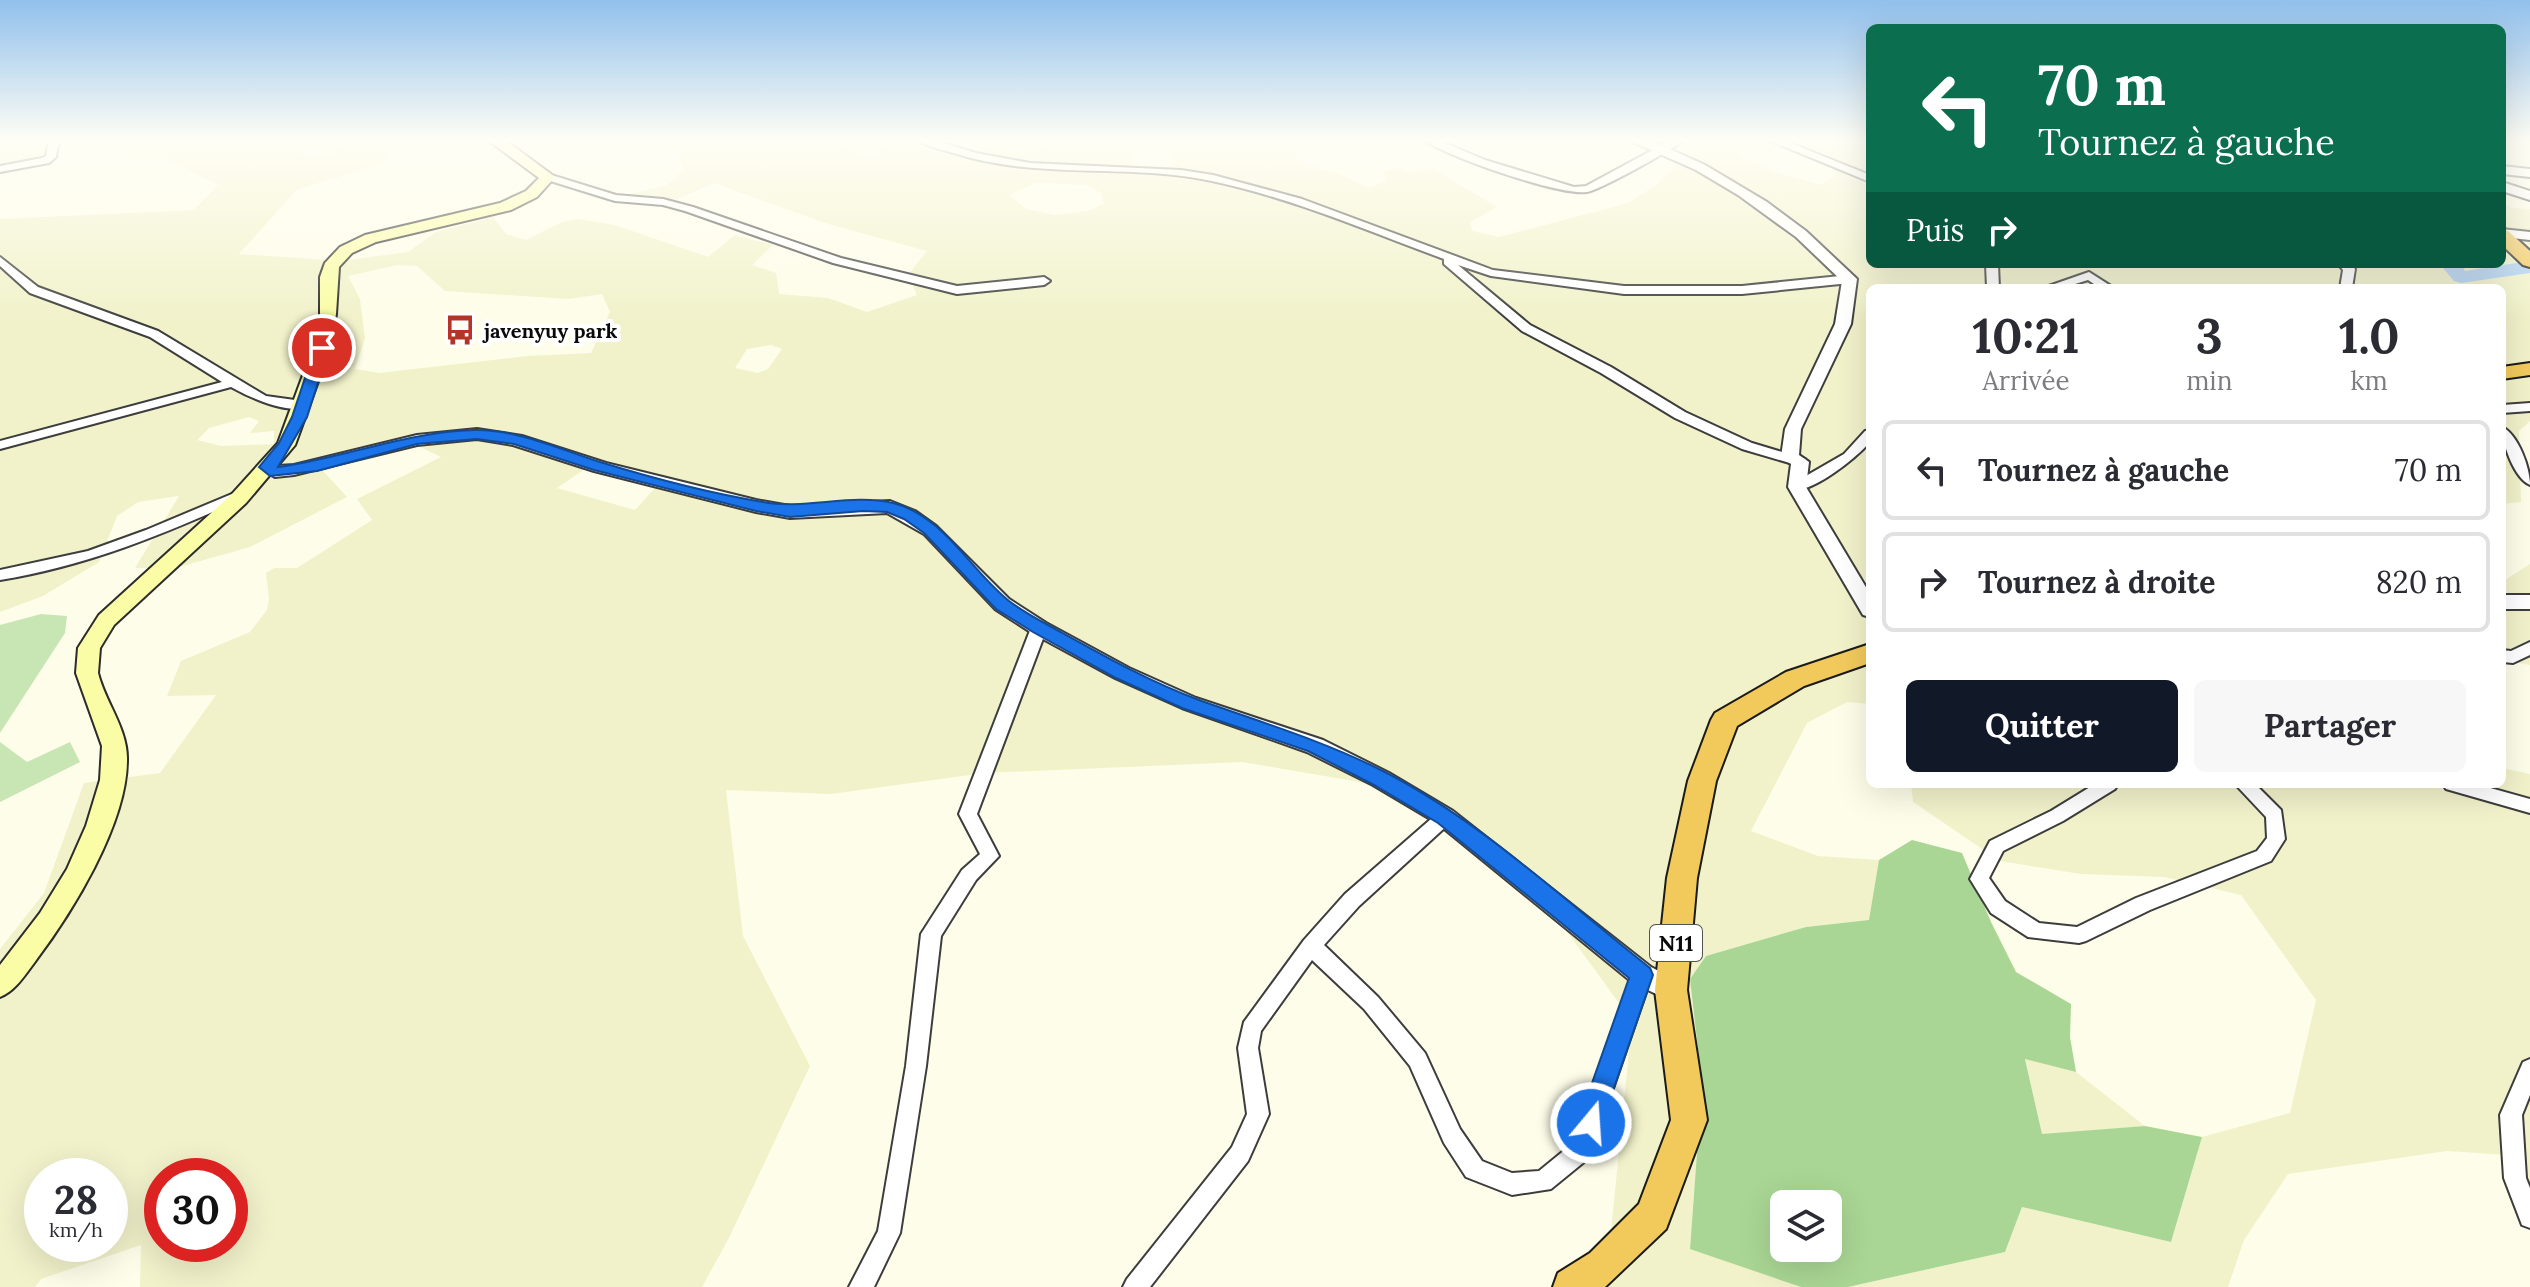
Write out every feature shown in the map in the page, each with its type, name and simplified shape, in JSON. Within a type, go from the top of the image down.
[{"type":"highway","points":[[2506,238],[2530,260]]},
{"type":"highway","points":[[2506,372],[2530,369]]},
{"type":"highway","name":"N11","points":[[1572,1287],[1603,1266],[1653,1216],[1689,1120],[1671,990],[1682,878],[1702,781],[1725,720],[1795,679],[1866,654]]},
{"type":"main road","points":[[0,985],[70,893],[91,849],[113,777],[115,747],[88,681],[88,650],[112,615],[239,495],[286,444],[317,370],[327,326],[330,268],[339,256],[363,244],[416,226],[526,200]]},
{"type":"street","points":[[640,200],[689,209],[837,261],[957,290],[1044,281]]},
{"type":"street","points":[[1292,200],[1491,273],[1624,290],[1742,290],[1850,279]]},
{"type":"street","points":[[1753,200],[1801,235],[1837,273],[1850,279]]},
{"type":"street","points":[[2506,234],[2530,236]]},
{"type":"street","points":[[1444,258],[1526,328],[1606,370],[1680,415],[1747,446],[1800,462]]},
{"type":"street","points":[[0,260],[34,290],[145,330],[263,399],[302,405]]},
{"type":"street","points":[[2062,284],[2089,276],[2102,284]]},
{"type":"street","points":[[1800,462],[1790,457],[1793,429],[1843,324],[1850,279]]},
{"type":"street","points":[[0,445],[233,383]]},
{"type":"street","points":[[2506,409],[2530,407]]},
{"type":"street","points":[[267,467],[275,472],[305,469],[417,440],[477,434],[516,440],[600,467],[756,506],[790,512],[890,507],[909,515],[930,530],[1002,604],[1039,628],[1122,673],[1189,703],[1315,746],[1381,779],[1445,817],[1642,975],[1671,990]]},
{"type":"street","points":[[1797,487],[1849,457],[1866,438]]},
{"type":"street","points":[[2506,438],[2530,481]]},
{"type":"street","points":[[1800,462],[1797,487],[1866,603]]},
{"type":"street","points":[[0,575],[81,560],[124,547],[239,495]]},
{"type":"street","points":[[2506,602],[2530,602]]},
{"type":"street","points":[[861,1287],[889,1233],[916,1066],[931,934],[969,875],[990,856],[968,814],[1039,628]]},
{"type":"street","points":[[2506,656],[2513,657],[2530,648]]},
{"type":"street","points":[[2102,788],[2057,816],[1996,846],[1979,879],[1998,907],[2035,931],[2079,935],[2143,904],[2264,856],[2276,839],[2275,815],[2248,788]]},
{"type":"street","points":[[2466,788],[2530,806]]},
{"type":"street","points":[[1135,1287],[1240,1154],[1258,1114],[1248,1048],[1251,1028],[1311,946],[1352,900],[1445,817]]},
{"type":"street","points":[[1311,946],[1371,1003],[1418,1060],[1452,1136],[1474,1169],[1512,1184],[1543,1181],[1581,1151],[1642,975]]},
{"type":"street","points":[[2530,1069],[2511,1115],[2515,1178],[2530,1217]]},
{"type":"green space","points":[[204,200],[287,200],[239,254],[340,261],[408,252],[436,232],[493,217],[506,234],[526,240],[562,222],[578,219],[615,225],[708,257],[735,235],[773,245],[752,265],[776,273],[779,294],[828,298],[867,312],[917,295],[908,275],[927,251],[825,223],[761,200],[1015,200],[1026,209],[1055,215],[1088,211],[1104,204],[1103,200],[1485,200],[1497,207],[1470,222],[1472,231],[1499,237],[1633,200],[1866,200],[1866,268],[2506,268],[2506,205],[2530,209],[2530,421],[2519,431],[2521,502],[2506,504],[2506,284],[1866,284],[1866,704],[1847,702],[1807,723],[1751,831],[1818,856],[1879,860],[1870,920],[1806,927],[1706,956],[1690,979],[1702,1084],[1690,1248],[1801,1287],[1583,1287],[1608,1261],[1632,1021],[1536,889],[1395,788],[1242,762],[984,773],[831,794],[726,790],[743,936],[810,1066],[730,1236],[702,1287],[140,1287],[141,1245],[128,1249],[128,1158],[24,1158],[24,1262],[91,1262],[41,1279],[35,1287],[0,1287],[0,949],[44,893],[84,783],[160,773],[216,695],[167,696],[181,661],[250,632],[267,610],[266,573],[274,568],[297,568],[372,520],[357,499],[441,457],[403,439],[323,471],[347,497],[250,547],[172,569],[135,568],[179,496],[138,502],[117,516],[99,562],[43,596],[0,612],[0,219],[194,210]],"holes":[[[398,265],[417,266],[445,291],[568,299],[602,294],[610,312],[591,353],[528,356],[379,373],[355,369],[365,338],[360,299],[348,276]],[[771,345],[782,349],[768,369],[758,373],[735,368],[747,349]],[[249,417],[259,421],[250,433],[274,431],[274,444],[221,446],[197,440],[209,428]],[[588,467],[657,486],[635,510],[557,488]]]},
{"type":"green space","points":[[2530,564],[2530,665],[2506,661],[2506,579]]},
{"type":"green space","points":[[41,614],[67,616],[65,633],[0,733],[0,625]]},
{"type":"green space","points":[[0,742],[27,762],[70,742],[80,762],[0,802]]},
{"type":"green space","points":[[2506,769],[2530,774],[2530,1185],[2508,1155],[2447,1151],[2288,1174],[2244,1240],[2228,1287],[1848,1287],[2005,1252],[2022,1207],[2171,1242],[2202,1137],[2290,1113],[2316,1000],[2241,895],[2164,877],[2081,874],[2000,861],[1913,802],[1911,788],[2506,788]]},
{"type":"green space","points":[[1912,840],[1962,853],[2016,972],[2071,1004],[2070,1037],[2076,1072],[2025,1059],[2042,1134],[2145,1126],[2202,1137],[2171,1242],[2022,1207],[2005,1252],[1848,1287],[1801,1287],[1690,1249],[1702,1084],[1690,979],[1706,956],[1806,927],[1869,920],[1879,860]]},
{"type":"green space","points":[[2025,1058],[2076,1072],[2145,1126],[2042,1135]]},
{"type":"waterway","points":[[2452,268],[2461,277],[2530,267]]},
{"type":"place","name":"javenyuy park","points":[[460,330]]},
{"type":"route","points":[[322,348],[300,417],[286,444],[267,467],[275,472],[317,467],[417,440],[477,434],[516,440],[600,467],[756,506],[790,512],[890,507],[909,515],[930,530],[1002,604],[1039,628],[1122,673],[1189,703],[1315,746],[1381,779],[1445,817],[1642,975],[1591,1123]]}]
